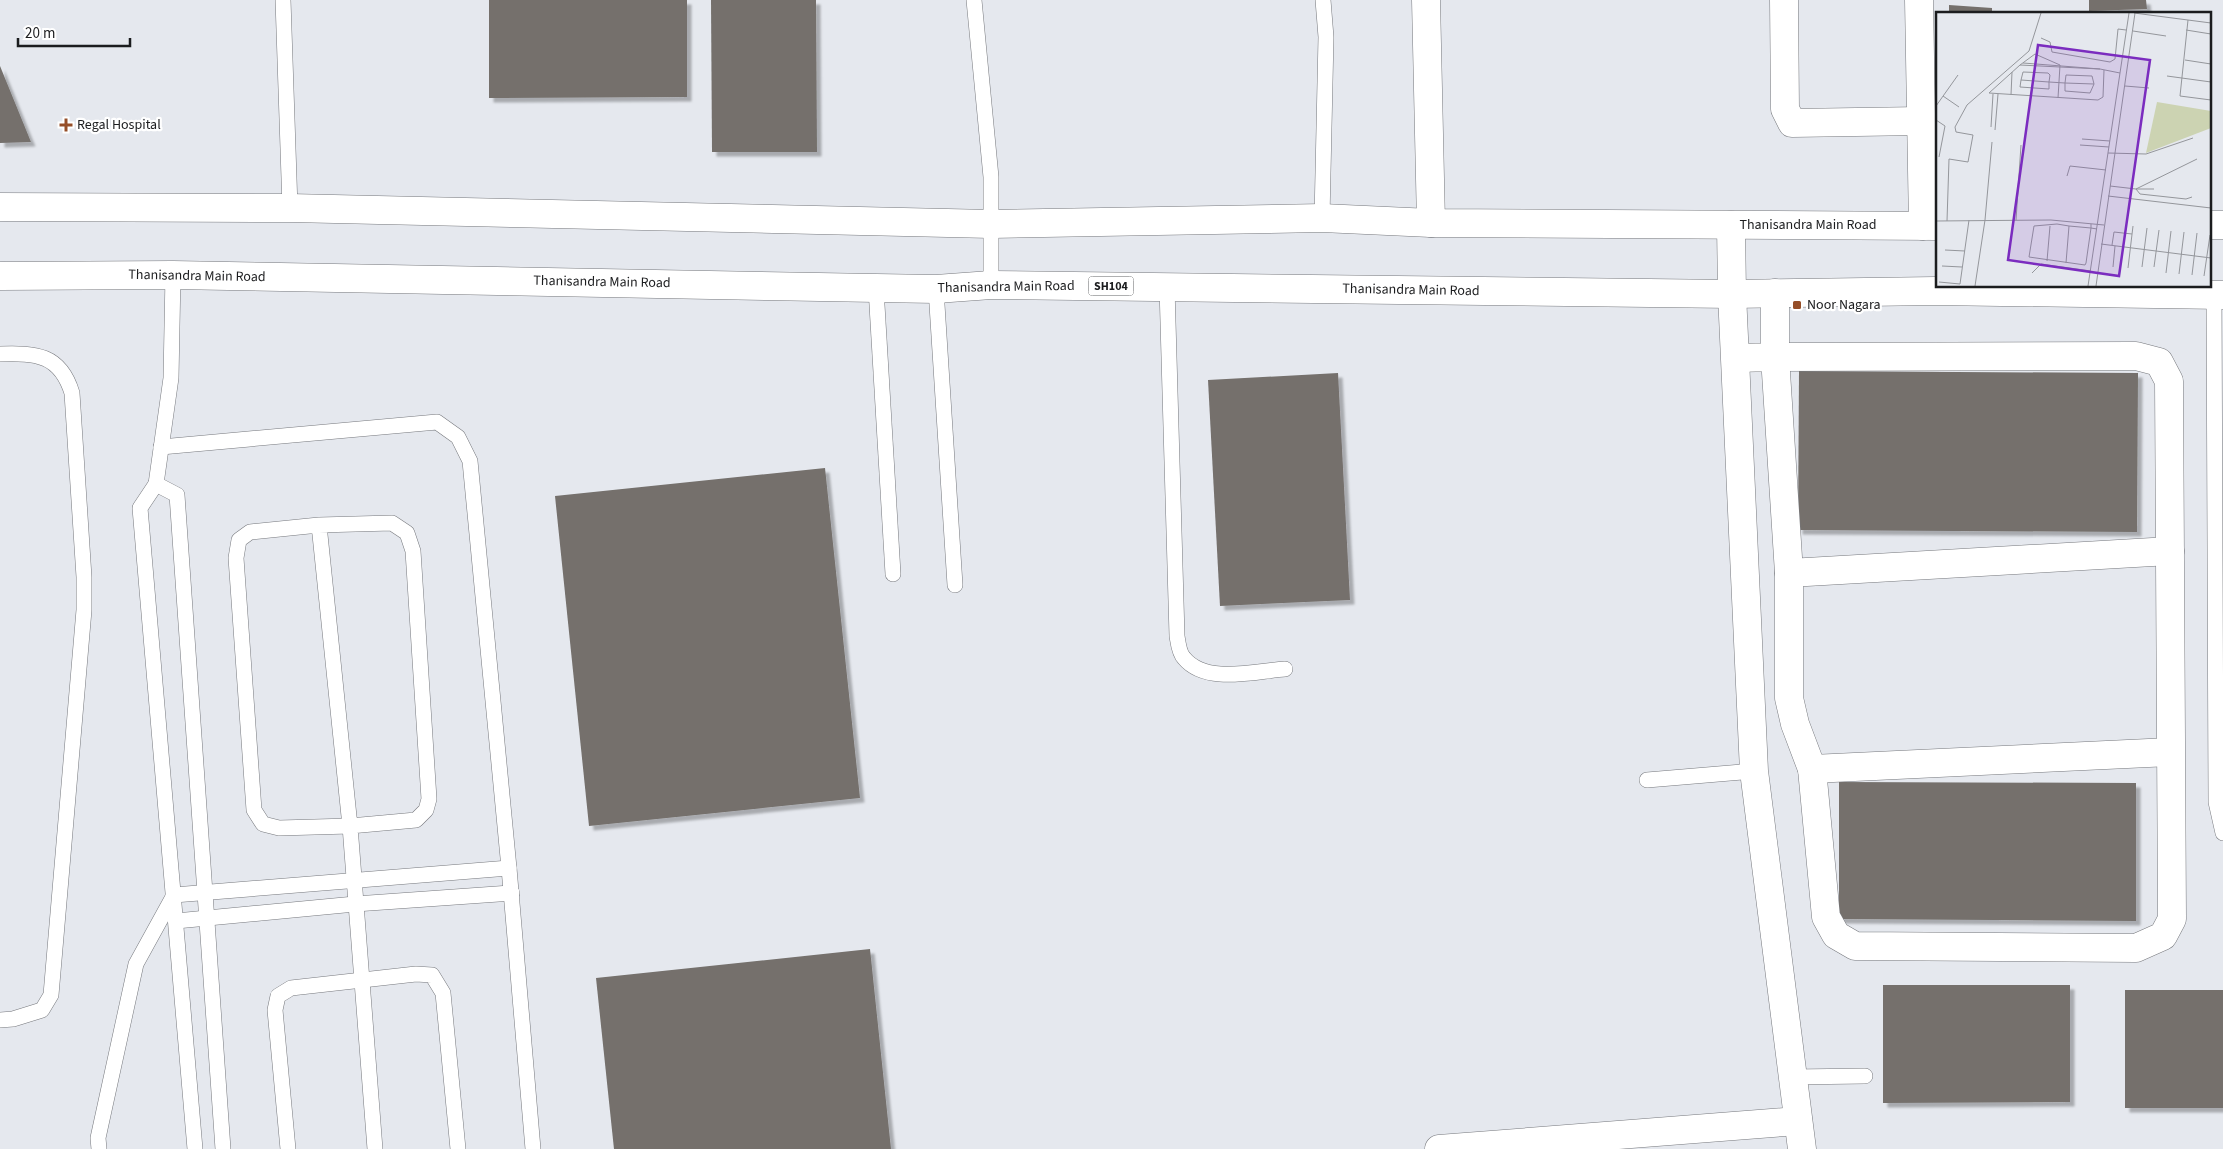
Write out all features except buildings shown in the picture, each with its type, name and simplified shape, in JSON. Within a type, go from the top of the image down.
[{"type":"street","points":[[1426,0],[1431,223]]},
{"type":"street","points":[[1784,0],[1785,109],[1792,123],[1921,121]]},
{"type":"street","points":[[1919,0],[1929,87],[1921,121],[1930,226]]},
{"type":"street","name":"Thanisandra Main Road","points":[[0,208],[290,208],[991,224],[1322,218],[1431,223],[1930,226]]},
{"type":"street","points":[[2210,225],[2223,224]]},
{"type":"street","points":[[1731,225],[1732,294],[1754,771],[1802,1149]]},
{"type":"street","name":"Thanisandra Main Road","points":[[0,276],[173,275],[936,289],[992,285],[1732,294],[1935,291],[2219,295]]},
{"type":"street","points":[[1736,358],[1775,358],[2136,356],[2159,362],[2169,381],[2172,919],[2163,936],[2136,948],[1855,946],[1836,934],[1826,917],[1812,769],[1795,724],[1789,698],[1789,573],[1775,358],[1775,293]]},
{"type":"street","points":[[1789,573],[2170,551]]},
{"type":"street","points":[[1812,769],[2170,752]]},
{"type":"street","points":[[1439,1149],[1798,1121]]},
{"type":"lane","points":[[284,0],[290,208]]},
{"type":"lane","points":[[974,0],[991,177],[992,285]]},
{"type":"lane","points":[[1322,218],[1326,36],[1323,0]]},
{"type":"lane","points":[[173,275],[171,378],[156,484],[140,508],[194,1149]]},
{"type":"lane","points":[[1167,287],[1177,636],[1182,657],[1197,670],[1218,674],[1286,669]]},
{"type":"lane","points":[[876,288],[893,574]]},
{"type":"lane","points":[[936,289],[955,585]]},
{"type":"lane","points":[[2219,295],[2216,802],[2223,833]]},
{"type":"lane","points":[[0,354],[33,354],[60,369],[68,379],[72,393],[84,577],[84,610],[51,996],[42,1010],[23,1017],[0,1020]]},
{"type":"lane","points":[[161,447],[437,422],[458,438],[470,461],[512,893],[533,1149]]},
{"type":"lane","points":[[156,484],[177,495],[223,1149]]},
{"type":"lane","points":[[392,523],[407,532],[413,551],[429,798],[426,810],[416,820],[350,826],[278,828],[263,824],[254,810],[236,558],[239,540],[250,532],[319,525],[392,523]]},
{"type":"lane","points":[[319,525],[350,826],[375,1149]]},
{"type":"lane","points":[[1647,780],[1754,771]]},
{"type":"lane","points":[[174,895],[509,868]]},
{"type":"lane","points":[[176,921],[355,904],[512,893]]},
{"type":"lane","points":[[99,1149],[98,1138],[136,964],[174,895]]},
{"type":"lane","points":[[288,1149],[275,1010],[278,996],[291,988],[416,974],[432,975],[444,993],[458,1149]]},
{"type":"lane","points":[[1793,1077],[1865,1076]]},
{"type":"place","name":"Regal Hospital","points":[[66,125]]},
{"type":"place","name":"Noor Nagara","points":[[1797,305]]}]
